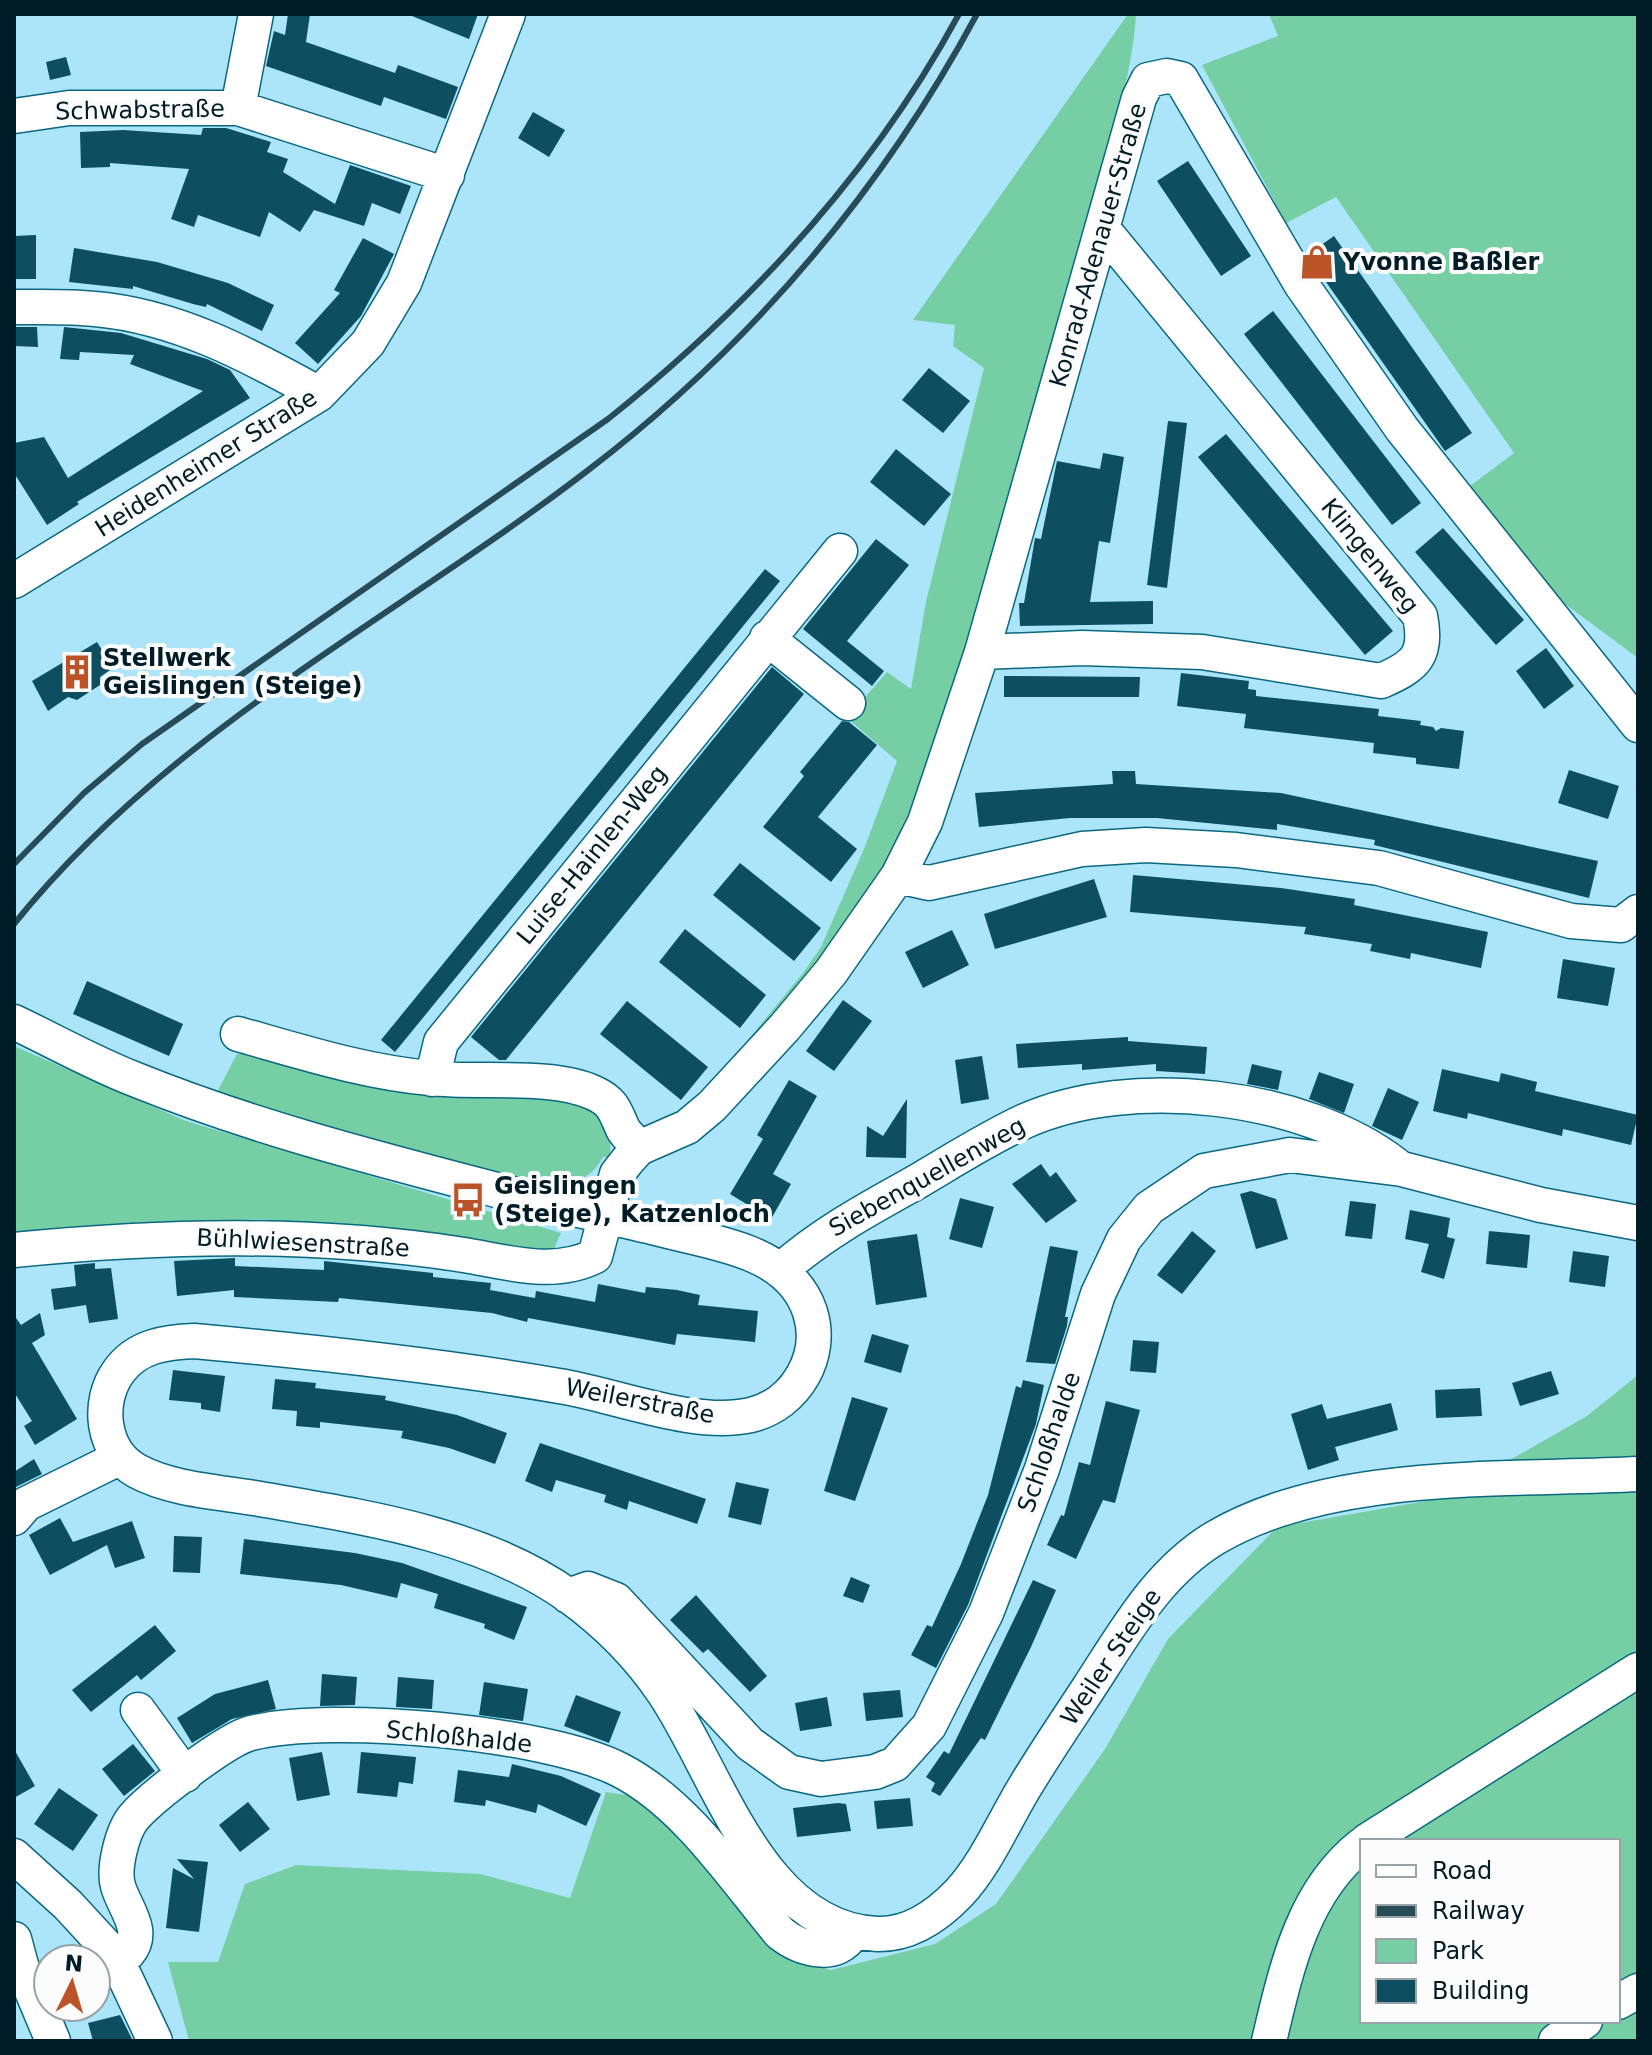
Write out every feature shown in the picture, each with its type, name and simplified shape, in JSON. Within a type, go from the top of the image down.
[{"type":"street","points":[[238,108],[256,14]]},
{"type":"street","name":"Heidenheimer Straße","points":[[14,581],[319,394],[368,343],[404,283],[508,14]]},
{"type":"street","name":"Konrad-Adenauer-Straße","points":[[639,1148],[687,1127],[712,1106],[831,972],[898,876],[925,822],[982,652],[1139,98],[1148,80],[1167,76],[1181,79],[1301,284],[1402,429],[1638,725]]},
{"type":"street","name":"Schwabstraße","points":[[14,116],[69,108],[238,108],[447,175]]},
{"type":"street","name":"Klingenweg","points":[[982,652],[1082,648],[1202,652],[1381,681],[1408,670],[1423,649],[1420,616],[1102,228]]},
{"type":"street","points":[[14,307],[96,309],[160,321],[248,354],[319,394]]},
{"type":"street","name":"Luise-Hainlen-Weg","points":[[432,1079],[441,1042],[840,551]]},
{"type":"street","points":[[767,638],[848,703]]},
{"type":"street","points":[[898,876],[929,883],[1082,849],[1146,845],[1236,850],[1379,868],[1571,921],[1621,925],[1638,912]]},
{"type":"street","name":"Weilerstraße","points":[[14,1022],[133,1079],[279,1130],[607,1217],[718,1243],[753,1255],[781,1270],[809,1310],[814,1331],[813,1355],[792,1391],[772,1407],[751,1415],[697,1415],[562,1386],[356,1356],[194,1341],[169,1342],[133,1356],[117,1372],[105,1415],[108,1439],[119,1458]]},
{"type":"street","points":[[238,1034],[368,1071],[432,1079],[550,1082],[579,1086],[610,1102],[619,1114],[624,1130],[639,1148],[617,1174],[607,1217]]},
{"type":"street","name":"Siebenquellenweg","points":[[781,1270],[817,1239],[1025,1121],[1120,1095],[1203,1096],[1270,1109],[1339,1131],[1377,1150],[1402,1169]]},
{"type":"street","name":"Schloßhalde","points":[[568,1596],[588,1589],[616,1600],[750,1744],[789,1772],[821,1779],[849,1777],[895,1764],[929,1726],[986,1613],[1042,1469],[1098,1294],[1124,1239],[1149,1208],[1204,1171],[1290,1155],[1402,1169],[1541,1205],[1638,1223]]},
{"type":"street","name":"Bühlwiesenstraße","points":[[14,1250],[137,1238],[256,1237],[382,1242],[543,1267],[577,1265],[595,1256],[607,1217]]},
{"type":"street","points":[[14,1518],[26,1504],[119,1458],[151,1477],[349,1514],[416,1531],[490,1555],[537,1576],[568,1596],[636,1657],[665,1695],[758,1858],[789,1896],[820,1921],[853,1932]]},
{"type":"street","name":"Weiler Steige","points":[[853,1932],[886,1934],[908,1929],[927,1921],[961,1892],[1032,1774],[1150,1596],[1178,1566],[1213,1539],[1282,1511],[1389,1487],[1480,1477],[1638,1474]]},
{"type":"street","points":[[1370,1839],[1638,1670]]},
{"type":"street","points":[[138,1710],[185,1775]]},
{"type":"street","name":"Schloßhalde","points":[[115,1956],[128,1953],[136,1934],[117,1884],[119,1854],[132,1818],[185,1775],[248,1733],[316,1724],[477,1734],[555,1749],[619,1770],[667,1802],[780,1933],[792,1942],[826,1949],[841,1946],[853,1932]]},
{"type":"street","points":[[1269,2041],[1297,1943],[1313,1902],[1336,1869],[1360,1847]]},
{"type":"street","points":[[15,1866],[68,1905],[115,1956],[155,2041]]},
{"type":"street","points":[[14,1939],[21,1965],[53,2041]]},
{"type":"street","points":[[1620,2001],[1638,1991]]},
{"type":"street","points":[[1556,2041],[1582,2023]]},
{"type":"green space","points":[[1128,14],[1136,14],[1133,44],[1114,130],[1079,242],[939,736],[926,771],[879,875],[841,939],[795,999],[724,1069],[821,947],[864,849],[897,761],[847,718],[887,672],[911,689],[926,602],[984,368],[953,346],[955,325],[913,320]]},
{"type":"green space","points":[[1269,14],[1638,14],[1638,658],[1538,584],[1470,486],[1514,453],[1336,197],[1286,223],[1202,65],[1278,36]]},
{"type":"green space","points":[[14,1046],[186,1121],[561,1233],[553,1251],[390,1229],[258,1219],[14,1238]]},
{"type":"green space","points":[[251,1052],[590,1103],[611,1133],[610,1157],[603,1157],[593,1171],[581,1178],[550,1180],[548,1185],[462,1167],[215,1096],[237,1054]]},
{"type":"green space","points":[[1638,1375],[1638,2041],[189,2041],[168,1962],[218,1962],[245,1884],[296,1865],[480,1874],[570,1898],[606,1792],[640,1797],[701,1855],[795,1958],[831,1970],[935,1944],[996,1904],[1105,1749],[1168,1639],[1277,1527],[1443,1498],[1587,1416]]},
{"type":"building","points":[[288,14],[310,14],[306,42],[395,73],[398,65],[458,87],[446,119],[384,97],[381,106],[266,66],[274,31],[285,35]]},
{"type":"building","points":[[407,14],[478,14],[469,39]]},
{"type":"building","points":[[66,57],[71,75],[50,80],[46,62]]},
{"type":"building","points":[[533,112],[565,130],[549,157],[518,138]]},
{"type":"building","points":[[203,128],[226,128],[271,142],[267,152],[288,159],[283,172],[335,204],[350,165],[411,186],[400,214],[372,203],[364,226],[314,210],[300,232],[269,212],[260,237],[198,215],[194,227],[171,219],[189,169],[110,163],[110,167],[81,168],[80,132],[123,130],[201,135]]},
{"type":"building","points":[[1188,161],[1251,256],[1221,276],[1157,181]]},
{"type":"building","points":[[36,235],[36,279],[14,279],[14,236]]},
{"type":"building","points":[[1334,236],[1472,433],[1445,451],[1307,255]]},
{"type":"building","points":[[363,238],[394,254],[361,316],[318,364],[295,343],[340,293],[334,290]]},
{"type":"building","points":[[74,248],[157,262],[228,283],[274,305],[262,331],[207,304],[206,307],[193,304],[133,286],[133,289],[69,282]]},
{"type":"building","points":[[1273,311],[1421,503],[1392,525],[1244,334]]},
{"type":"building","points":[[14,327],[37,327],[38,347],[14,346]]},
{"type":"building","points":[[64,327],[121,333],[207,359],[230,370],[250,398],[77,502],[79,504],[47,525],[14,473],[14,443],[44,437],[68,478],[203,391],[130,364],[134,355],[80,352],[79,360],[60,359]]},
{"type":"building","points":[[929,368],[970,401],[943,433],[902,400]]},
{"type":"building","points":[[1168,421],[1187,423],[1167,588],[1147,585]]},
{"type":"building","points":[[1226,434],[1393,631],[1365,655],[1198,457]]},
{"type":"building","points":[[896,449],[951,494],[924,526],[870,482]]},
{"type":"building","points":[[1103,453],[1124,457],[1110,543],[1099,541],[1090,602],[1153,601],[1153,624],[1020,626],[1019,603],[1024,603],[1035,538],[1041,539],[1057,461],[1100,469]]},
{"type":"building","points":[[1443,528],[1524,620],[1496,645],[1415,552]]},
{"type":"building","points":[[876,539],[909,565],[847,641],[884,671],[872,686],[803,629]]},
{"type":"building","points":[[765,569],[780,581],[395,1052],[381,1040]]},
{"type":"building","name":"Stellwerk Geislingen (Steige)","points":[[97,642],[113,668],[100,677],[100,685],[77,700],[68,697],[48,711],[32,681]]},
{"type":"building","points":[[1546,648],[1574,686],[1544,709],[1516,671]]},
{"type":"building","points":[[772,667],[804,694],[506,1060],[499,1060],[471,1037]]},
{"type":"building","points":[[1181,673],[1249,681],[1248,689],[1256,690],[1256,696],[1379,709],[1378,716],[1421,721],[1420,725],[1433,727],[1436,731],[1441,728],[1464,731],[1459,769],[1416,764],[1416,758],[1373,753],[1374,743],[1244,728],[1246,714],[1177,706]]},
{"type":"building","points":[[1004,676],[1140,677],[1139,697],[1004,697]]},
{"type":"building","points":[[842,721],[849,722],[877,745],[818,817],[857,849],[831,882],[763,827],[804,776],[800,772]]},
{"type":"building","points":[[1569,770],[1619,786],[1608,819],[1558,803]]},
{"type":"building","points":[[1112,771],[1135,771],[1136,784],[1281,793],[1598,861],[1589,898],[1374,845],[1375,840],[1277,824],[1277,830],[1157,818],[1070,818],[979,827],[975,793],[1113,784]]},
{"type":"building","points":[[740,863],[821,928],[794,961],[713,895]]},
{"type":"building","points":[[1133,875],[1281,888],[1355,899],[1354,905],[1488,932],[1481,968],[1411,953],[1410,959],[1370,951],[1372,944],[1304,934],[1306,927],[1130,912]]},
{"type":"building","points":[[1094,879],[1107,917],[995,949],[984,914]]},
{"type":"building","points":[[685,929],[766,995],[740,1028],[659,962]]},
{"type":"building","points":[[952,930],[969,965],[923,988],[905,952]]},
{"type":"building","points":[[1563,959],[1615,968],[1608,1006],[1557,998]]},
{"type":"building","points":[[87,981],[183,1024],[169,1056],[73,1014]]},
{"type":"building","points":[[843,1000],[872,1021],[834,1071],[806,1051]]},
{"type":"building","points":[[627,1001],[708,1067],[681,1100],[600,1034]]},
{"type":"building","points":[[1128,1037],[1128,1041],[1207,1047],[1205,1074],[1156,1071],[1156,1064],[1082,1070],[1082,1064],[1018,1068],[1016,1044]]},
{"type":"building","points":[[982,1056],[989,1099],[961,1104],[955,1060]]},
{"type":"building","points":[[1252,1064],[1282,1071],[1278,1090],[1247,1084]]},
{"type":"building","points":[[1442,1069],[1499,1082],[1501,1073],[1537,1082],[1535,1091],[1638,1115],[1631,1145],[1563,1129],[1562,1136],[1468,1113],[1467,1119],[1433,1111]]},
{"type":"building","points":[[1319,1072],[1354,1084],[1344,1113],[1309,1099]]},
{"type":"building","points":[[789,1080],[817,1096],[773,1174],[791,1184],[771,1219],[730,1194],[763,1139],[757,1135]]},
{"type":"building","points":[[1388,1088],[1419,1102],[1402,1140],[1372,1126]]},
{"type":"building","points":[[907,1099],[906,1158],[866,1157],[867,1126],[883,1136]]},
{"type":"building","points":[[1041,1164],[1050,1177],[1056,1172],[1077,1201],[1046,1223],[1012,1184]]},
{"type":"building","points":[[1251,1191],[1276,1199],[1288,1239],[1256,1249],[1240,1194]]},
{"type":"building","points":[[960,1198],[994,1207],[982,1248],[949,1239]]},
{"type":"building","points":[[1350,1201],[1376,1204],[1372,1239],[1345,1236]]},
{"type":"building","points":[[1410,1210],[1450,1218],[1447,1237],[1455,1239],[1444,1279],[1421,1272],[1429,1244],[1405,1239]]},
{"type":"building","points":[[1192,1231],[1216,1251],[1182,1294],[1157,1275]]},
{"type":"building","points":[[1489,1231],[1530,1235],[1527,1268],[1486,1264]]},
{"type":"building","points":[[917,1234],[927,1297],[876,1305],[867,1241]]},
{"type":"building","points":[[1050,1246],[1078,1251],[1065,1317],[1068,1317],[1067,1326],[1055,1364],[1026,1362]]},
{"type":"building","points":[[1573,1251],[1609,1256],[1605,1287],[1569,1282]]},
{"type":"building","points":[[235,1258],[235,1266],[324,1270],[324,1261],[433,1273],[433,1277],[491,1283],[490,1290],[535,1298],[536,1291],[595,1302],[598,1284],[645,1293],[646,1287],[677,1290],[700,1295],[698,1305],[758,1311],[755,1342],[677,1334],[675,1345],[528,1318],[527,1322],[492,1313],[339,1298],[338,1302],[234,1297],[234,1290],[177,1296],[174,1261]]},
{"type":"building","points":[[95,1263],[95,1269],[111,1268],[118,1319],[89,1323],[86,1305],[54,1310],[51,1289],[76,1286],[74,1265]]},
{"type":"building","points":[[40,1313],[45,1335],[32,1343],[77,1419],[35,1445],[24,1426],[32,1421],[14,1392],[14,1315],[21,1325]]},
{"type":"building","points":[[872,1334],[909,1345],[901,1373],[864,1362]]},
{"type":"building","points":[[1133,1340],[1159,1342],[1156,1373],[1130,1371]]},
{"type":"building","points":[[173,1370],[225,1376],[220,1412],[201,1409],[201,1403],[169,1400]]},
{"type":"building","points":[[1551,1371],[1559,1394],[1520,1406],[1512,1383]]},
{"type":"building","points":[[275,1379],[316,1383],[315,1388],[386,1396],[385,1400],[457,1415],[507,1433],[495,1464],[449,1448],[401,1438],[403,1431],[320,1422],[320,1428],[296,1426],[297,1411],[272,1409]]},
{"type":"building","points":[[1023,1380],[1044,1385],[1036,1424],[968,1605],[936,1668],[911,1655],[927,1625],[932,1627],[961,1564],[988,1495],[1016,1386],[1021,1388]]},
{"type":"building","points":[[1480,1388],[1482,1416],[1436,1418],[1435,1390]]},
{"type":"building","points":[[852,1397],[888,1408],[855,1501],[824,1491]]},
{"type":"building","points":[[1106,1401],[1140,1410],[1115,1503],[1103,1500],[1076,1559],[1047,1545],[1061,1515],[1064,1516],[1079,1462],[1090,1465]]},
{"type":"building","points":[[1391,1403],[1398,1430],[1335,1447],[1339,1460],[1308,1470],[1291,1414],[1322,1404],[1327,1419]]},
{"type":"building","points":[[540,1443],[706,1499],[697,1524],[629,1501],[627,1510],[604,1502],[606,1495],[556,1480],[552,1492],[525,1481]]},
{"type":"building","points":[[34,1459],[42,1474],[14,1488],[14,1472]]},
{"type":"building","points":[[736,1482],[769,1489],[761,1525],[728,1517]]},
{"type":"building","points":[[60,1518],[73,1542],[132,1521],[145,1558],[115,1568],[107,1545],[50,1575],[29,1535]]},
{"type":"building","points":[[174,1536],[202,1537],[200,1573],[173,1572]]},
{"type":"building","points":[[244,1539],[355,1553],[402,1563],[527,1607],[514,1640],[484,1628],[485,1624],[434,1608],[438,1594],[401,1583],[397,1598],[341,1585],[240,1574]]},
{"type":"building","points":[[851,1577],[870,1585],[863,1603],[843,1596]]},
{"type":"building","points":[[1033,1580],[1056,1590],[985,1740],[981,1738],[940,1796],[931,1791],[935,1783],[926,1777],[944,1751],[949,1754]]},
{"type":"building","points":[[696,1595],[767,1676],[750,1692],[708,1649],[703,1653],[670,1620]]},
{"type":"building","points":[[155,1625],[176,1651],[141,1680],[137,1675],[91,1712],[72,1690]]},
{"type":"building","points":[[322,1674],[357,1677],[355,1705],[320,1706]]},
{"type":"building","points":[[398,1677],[434,1680],[432,1709],[396,1707]]},
{"type":"building","points":[[268,1680],[276,1709],[232,1719],[192,1743],[177,1718],[215,1694]]},
{"type":"building","points":[[484,1682],[528,1689],[523,1721],[479,1715]]},
{"type":"building","points":[[900,1690],[903,1717],[866,1721],[863,1693]]},
{"type":"building","points":[[576,1695],[621,1712],[609,1743],[564,1726]]},
{"type":"building","points":[[827,1697],[832,1726],[800,1731],[795,1703]]},
{"type":"building","points":[[133,1744],[155,1771],[124,1796],[102,1769]]},
{"type":"building","points":[[14,1749],[35,1786],[14,1798]]},
{"type":"building","points":[[322,1752],[330,1795],[297,1801],[289,1758]]},
{"type":"building","points":[[361,1752],[416,1757],[413,1784],[399,1782],[397,1797],[357,1793]]},
{"type":"building","points":[[512,1764],[561,1776],[601,1794],[586,1826],[538,1804],[536,1813],[486,1800],[485,1806],[454,1802],[458,1770],[509,1777]]},
{"type":"building","points":[[59,1788],[98,1815],[73,1851],[34,1824]]},
{"type":"building","points":[[910,1798],[913,1826],[877,1829],[874,1801]]},
{"type":"building","points":[[248,1802],[270,1829],[240,1852],[219,1825]]},
{"type":"building","points":[[846,1804],[851,1831],[797,1837],[793,1808]]},
{"type":"building","points":[[177,1859],[208,1862],[199,1932],[166,1928],[173,1868],[194,1879]]},
{"type":"building","points":[[120,2015],[133,2041],[93,2041],[88,2023],[112,2023],[112,2017]]},
{"type":"railway","points":[[14,864],[84,793],[142,744],[608,419],[660,376],[758,284],[847,182],[888,129],[959,14]]},
{"type":"railway","points":[[14,924],[75,855],[142,792],[213,735],[587,471],[703,373],[806,264],[854,205],[898,144],[977,14]]},
{"type":"place","name":"Yvonne Baßler","points":[[1317,262]]},
{"type":"place","name":"Stellwerk Geislingen (Steige)","points":[[77,672]]},
{"type":"place","name":"Geislingen (Steige), Katzenloch","points":[[468,1200]]}]
